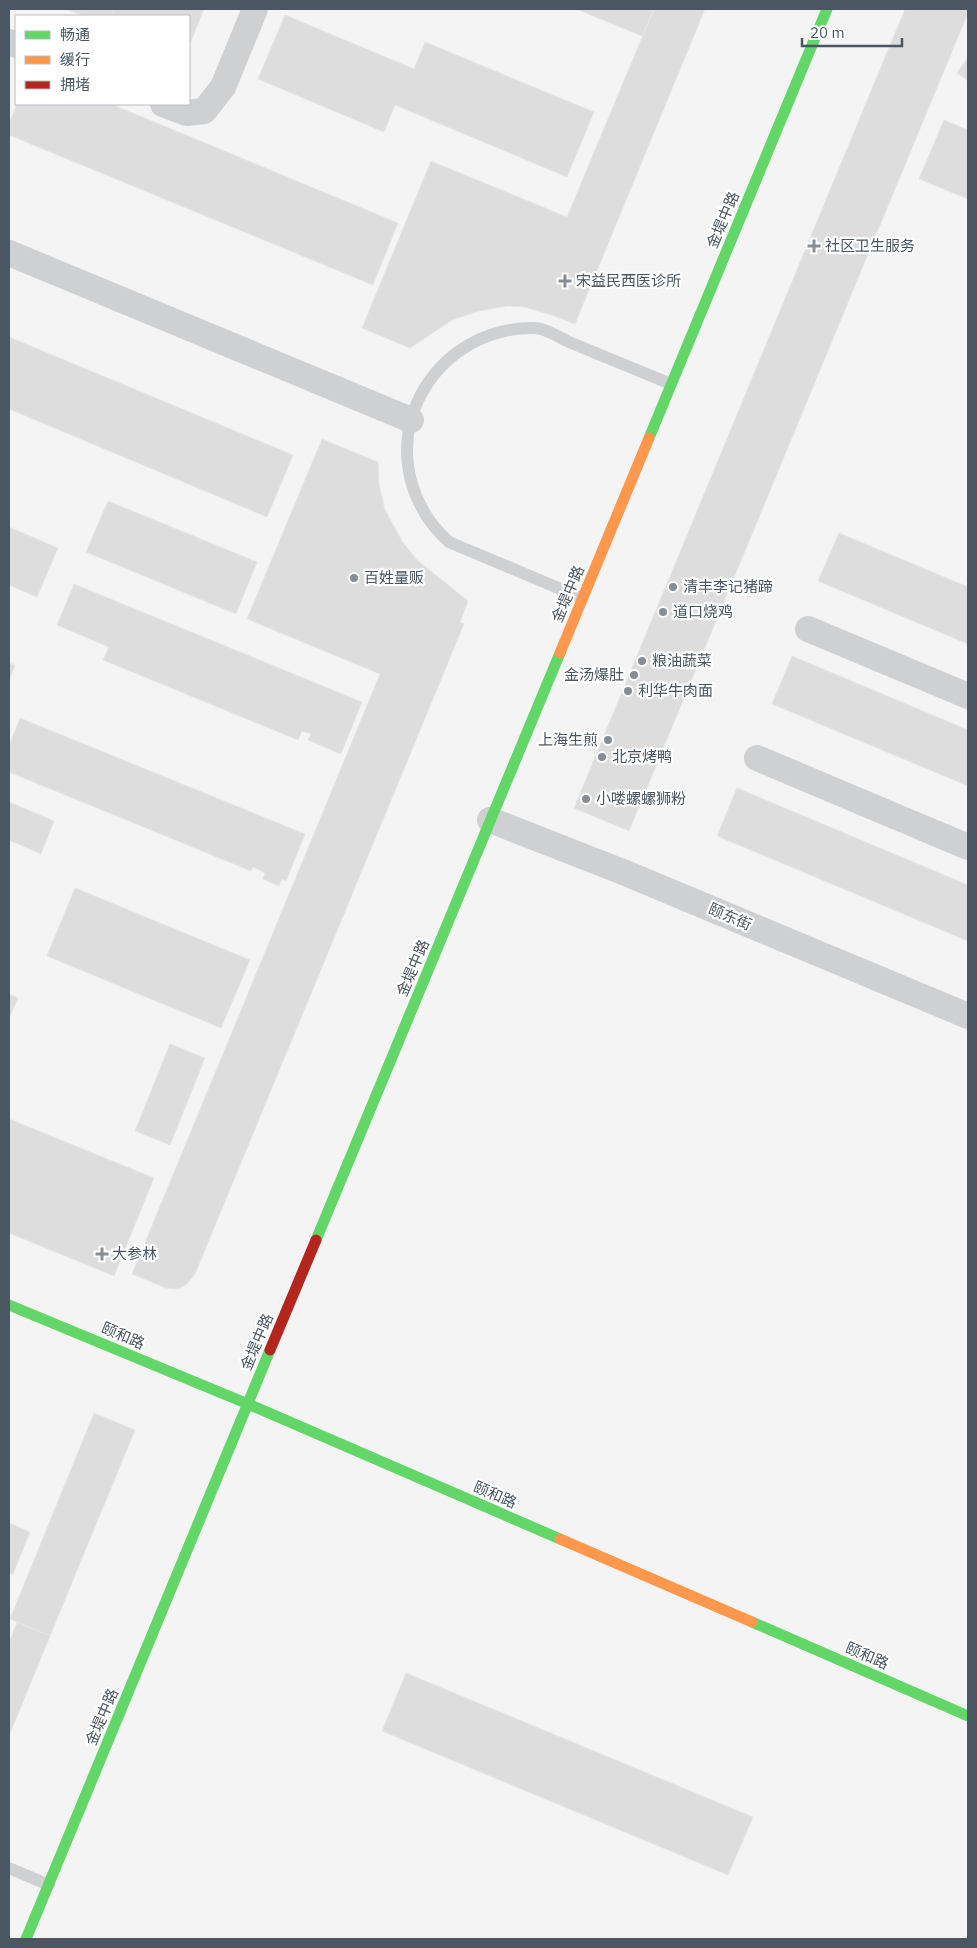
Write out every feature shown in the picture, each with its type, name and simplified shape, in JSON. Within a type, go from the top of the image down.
[{"type":"street","points":[[166,105],[187,113],[204,111],[223,87],[256,9]]},
{"type":"street","name":"金堤中路","points":[[26,1939],[827,9]]},
{"type":"street","points":[[9,253],[411,420]]},
{"type":"street","points":[[808,629],[968,696]]},
{"type":"street","points":[[757,758],[968,846]]},
{"type":"street","name":"颐东街","points":[[490,820],[623,872],[968,1016]]},
{"type":"street","name":"颐和路","points":[[9,1304],[248,1404],[968,1716]]},
{"type":"lane","points":[[582,598],[449,542],[436,529],[423,510],[414,489],[408,466],[407,443],[411,420],[419,398],[431,377],[447,360],[474,342],[489,335],[512,329],[536,328],[671,384]]},
{"type":"lane","points":[[9,1868],[49,1885]]},
{"type":"building","points":[[66,9],[115,9],[112,15],[81,15]]},
{"type":"building","points":[[115,9],[204,9],[190,44],[190,15],[112,15]]},
{"type":"building","points":[[576,9],[654,9],[642,36]]},
{"type":"building","points":[[654,9],[705,9],[575,324],[524,307],[508,306],[479,311],[452,320],[410,348],[362,328],[431,161],[567,217]]},
{"type":"building","points":[[905,9],[964,9],[968,10],[968,13],[629,831],[574,808]]},
{"type":"building","points":[[285,15],[414,69],[425,42],[594,112],[567,177],[395,105],[384,132],[258,79]]},
{"type":"building","points":[[968,57],[968,81],[957,73]]},
{"type":"building","points":[[17,105],[113,105],[398,223],[373,285],[9,135],[9,124]]},
{"type":"building","points":[[944,120],[968,130],[968,199],[919,179]]},
{"type":"building","points":[[9,337],[293,455],[267,517],[9,409]]},
{"type":"building","points":[[322,439],[378,462],[379,484],[385,510],[402,541],[417,560],[468,601],[460,622],[464,624],[195,1274],[187,1284],[178,1289],[166,1288],[132,1274],[380,674],[247,619]]},
{"type":"building","points":[[108,501],[257,562],[236,614],[86,552]]},
{"type":"building","points":[[9,527],[58,548],[37,597],[9,585]]},
{"type":"building","points":[[839,533],[968,587],[968,644],[818,581]]},
{"type":"building","points":[[74,584],[362,702],[341,754],[308,740],[311,734],[302,731],[298,740],[103,660],[109,647],[57,625]]},
{"type":"building","points":[[792,656],[968,730],[968,786],[772,704]]},
{"type":"building","points":[[9,663],[15,665],[9,681]]},
{"type":"building","points":[[20,718],[305,834],[286,881],[282,879],[279,886],[263,879],[265,873],[253,867],[251,871],[9,772],[9,746]]},
{"type":"building","points":[[737,788],[968,885],[968,941],[717,836]]},
{"type":"building","points":[[9,802],[54,821],[41,854],[9,840]]},
{"type":"building","points":[[75,888],[250,960],[221,1028],[47,956]]},
{"type":"building","points":[[9,994],[18,998],[9,1019]]},
{"type":"building","points":[[170,1044],[205,1058],[170,1145],[135,1131]]},
{"type":"building","points":[[9,1119],[154,1178],[114,1276],[9,1233]]},
{"type":"building","points":[[94,1413],[135,1430],[50,1636],[10,1619]]},
{"type":"building","points":[[9,1523],[30,1532],[13,1574],[9,1573]]},
{"type":"building","points":[[17,1622],[50,1636],[9,1736],[9,1643]]},
{"type":"building","points":[[406,1673],[753,1817],[728,1875],[382,1731]]},
{"type":"traffic: fast","points":[[649,438],[827,9]]},
{"type":"traffic: fast","points":[[316,1240],[560,653]]},
{"type":"traffic: fast","points":[[9,1305],[248,1404],[560,1539]]},
{"type":"traffic: fast","points":[[26,1939],[270,1350]]},
{"type":"traffic: fast","points":[[752,1622],[968,1716]]},
{"type":"traffic: slow","points":[[560,653],[649,438]]},
{"type":"traffic: slow","points":[[560,1539],[752,1622]]},
{"type":"traffic: jam","points":[[270,1350],[316,1240]]},
{"type":"place","name":"社区卫生服务","points":[[814,246]]},
{"type":"place","name":"宋益民西医诊所","points":[[565,281]]},
{"type":"place","name":"百姓量贩","points":[[354,578]]},
{"type":"place","name":"清丰李记猪蹄","points":[[673,587]]},
{"type":"place","name":"道口烧鸡","points":[[663,612]]},
{"type":"place","name":"粮油蔬菜","points":[[642,661]]},
{"type":"place","name":"金汤爆肚","points":[[634,675]]},
{"type":"place","name":"利华牛肉面","points":[[628,691]]},
{"type":"place","name":"上海生煎","points":[[608,740]]},
{"type":"place","name":"北京烤鸭","points":[[602,757]]},
{"type":"place","name":"小喽螺螺狮粉","points":[[586,799]]},
{"type":"place","name":"大参林","points":[[102,1254]]}]
